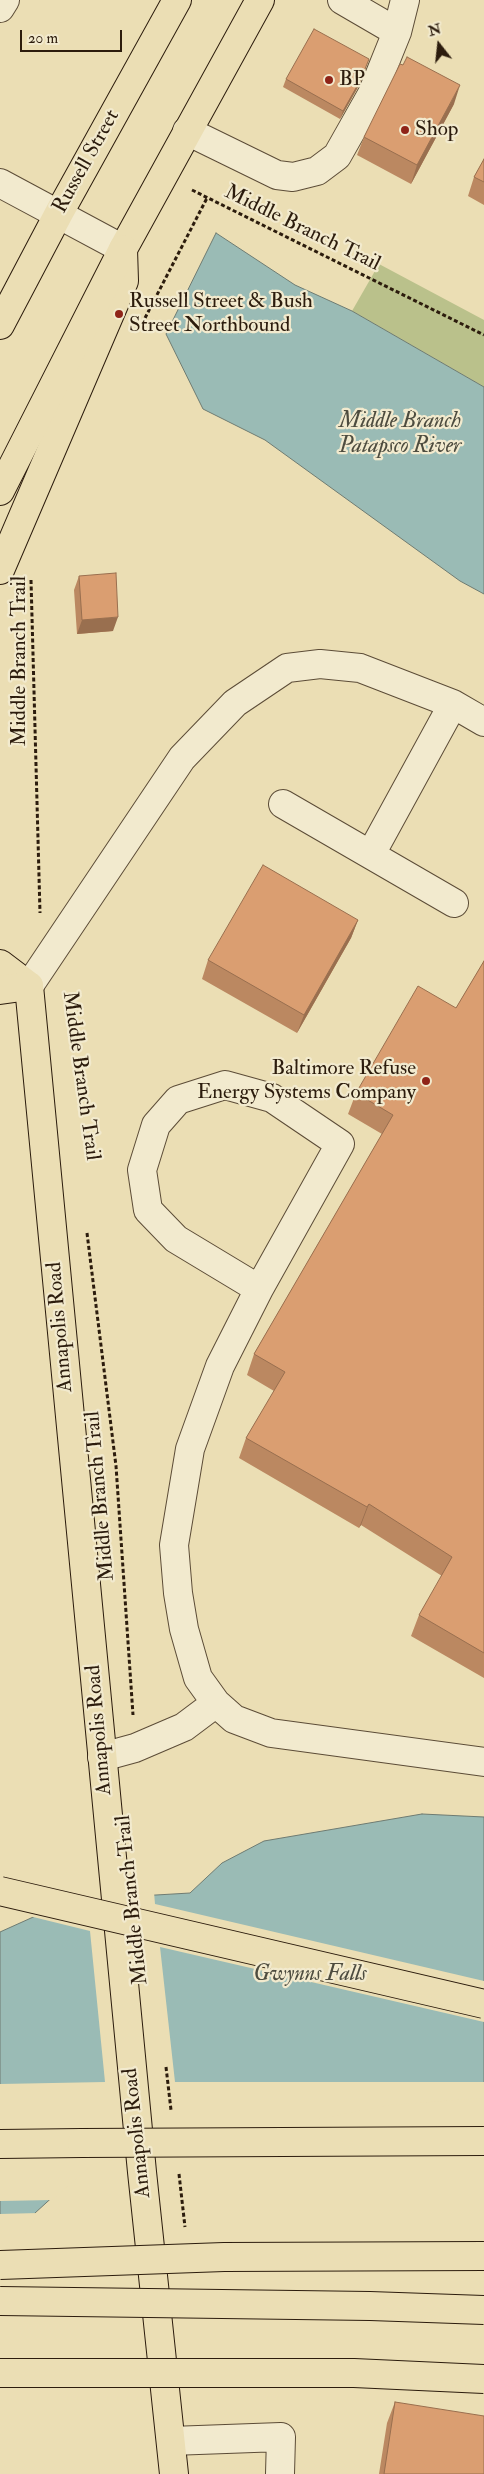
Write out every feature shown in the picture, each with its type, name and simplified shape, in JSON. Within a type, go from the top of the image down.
[{"type":"main road","name":"Russell Street","points":[[1,320],[177,0]]},
{"type":"main road","points":[[0,490],[123,249],[260,0]]},
{"type":"main road","points":[[0,570],[124,281],[123,249]]},
{"type":"main road","points":[[0,964],[29,986]]},
{"type":"main road","points":[[0,990],[29,986]]},
{"type":"main road","name":"Annapolis Road","points":[[29,986],[142,2172],[174,2474]]},
{"type":"main road","points":[[0,1891],[484,2004]]},
{"type":"main road","points":[[0,2144],[484,2141]]},
{"type":"main road","points":[[0,2265],[224,2257],[484,2256]]},
{"type":"main road","points":[[0,2301],[370,2306],[484,2310]]},
{"type":"main road","points":[[0,2373],[354,2373],[484,2379]]},
{"type":"street","points":[[0,8],[5,0]]},
{"type":"street","points":[[342,0],[397,32]]},
{"type":"street","points":[[187,131],[277,175],[293,177],[317,171],[336,156],[363,109],[386,62],[397,32],[405,0]]},
{"type":"street","points":[[0,182],[123,249]]},
{"type":"street","points":[[29,986],[182,758],[235,703],[287,668],[320,664],[360,668],[453,704],[484,722]]},
{"type":"street","points":[[371,854],[453,704]]},
{"type":"street","points":[[283,804],[454,903]]},
{"type":"street","points":[[259,1289],[176,1239],[148,1210],[142,1170],[156,1125],[178,1100],[224,1085],[272,1098],[340,1144],[259,1289],[220,1366],[190,1449],[174,1545],[178,1593],[184,1629],[198,1678],[216,1704],[234,1719],[271,1733],[484,1762]]},
{"type":"street","points":[[102,1757],[135,1748],[184,1727],[216,1704]]},
{"type":"street","points":[[171,2441],[281,2438],[280,2474]]},
{"type":"path","points":[[192,190],[207,198]]},
{"type":"path","name":"Middle Branch Trail","points":[[144,320],[207,198],[484,335]]},
{"type":"path","name":"Middle Branch Trail","points":[[31,574],[38,901],[47,960]]},
{"type":"path","name":"Middle Branch Trail","points":[[87,1232],[116,1466],[135,1748]]},
{"type":"path","points":[[166,2065],[172,2114]]},
{"type":"path","points":[[178,2173],[185,2232]]},
{"type":"green space","points":[[379,264],[484,320],[484,387],[352,311]]},
{"type":"water","name":"Middle Branch Patapsco River","points":[[216,233],[295,285],[352,311],[484,387],[484,594],[460,581],[265,440],[203,409],[166,334]]},
{"type":"water","name":"Gwynns Falls","points":[[422,1814],[484,1817],[484,2096],[388,2103],[91,2162],[35,2213],[0,2273],[0,1932],[71,1900],[190,1893],[222,1863],[264,1841]]},
{"type":"pier","points":[[154,1892],[155,1904],[484,1981],[484,2022],[160,1947],[175,2082],[484,2082],[484,2098],[389,2105],[93,2164],[52,2200],[0,2201],[0,2084],[105,2082],[90,1931],[29,1916],[71,1898]]},
{"type":"pier","points":[[38,2213],[2,2274],[0,2275],[0,2214]]},
{"type":"building","name":"BP","points":[[314,29],[369,59],[361,79],[343,111],[286,79]]},
{"type":"building","name":"Shop","points":[[407,57],[460,85],[417,165],[364,137],[400,64],[403,65]]},
{"type":"building","points":[[484,159],[484,182],[474,177]]},
{"type":"building","points":[[116,573],[118,617],[82,620],[79,576]]},
{"type":"building","points":[[263,865],[358,920],[304,1015],[208,960]]},
{"type":"building","points":[[484,961],[484,1653],[419,1615],[452,1557],[369,1504],[367,1507],[246,1438],[285,1372],[254,1354],[393,1115],[356,1093],[418,986],[456,1008]]},
{"type":"building","points":[[395,2402],[484,2416],[484,2474],[384,2474]]},
{"type":"place","name":"BP","points":[[329,80]]},
{"type":"place","name":"Shop","points":[[405,130]]},
{"type":"place","name":"Russell Street & Bush Street Northbound","points":[[119,314]]},
{"type":"place","name":"Baltimore Refuse Energy Systems Company","points":[[426,1081]]}]
